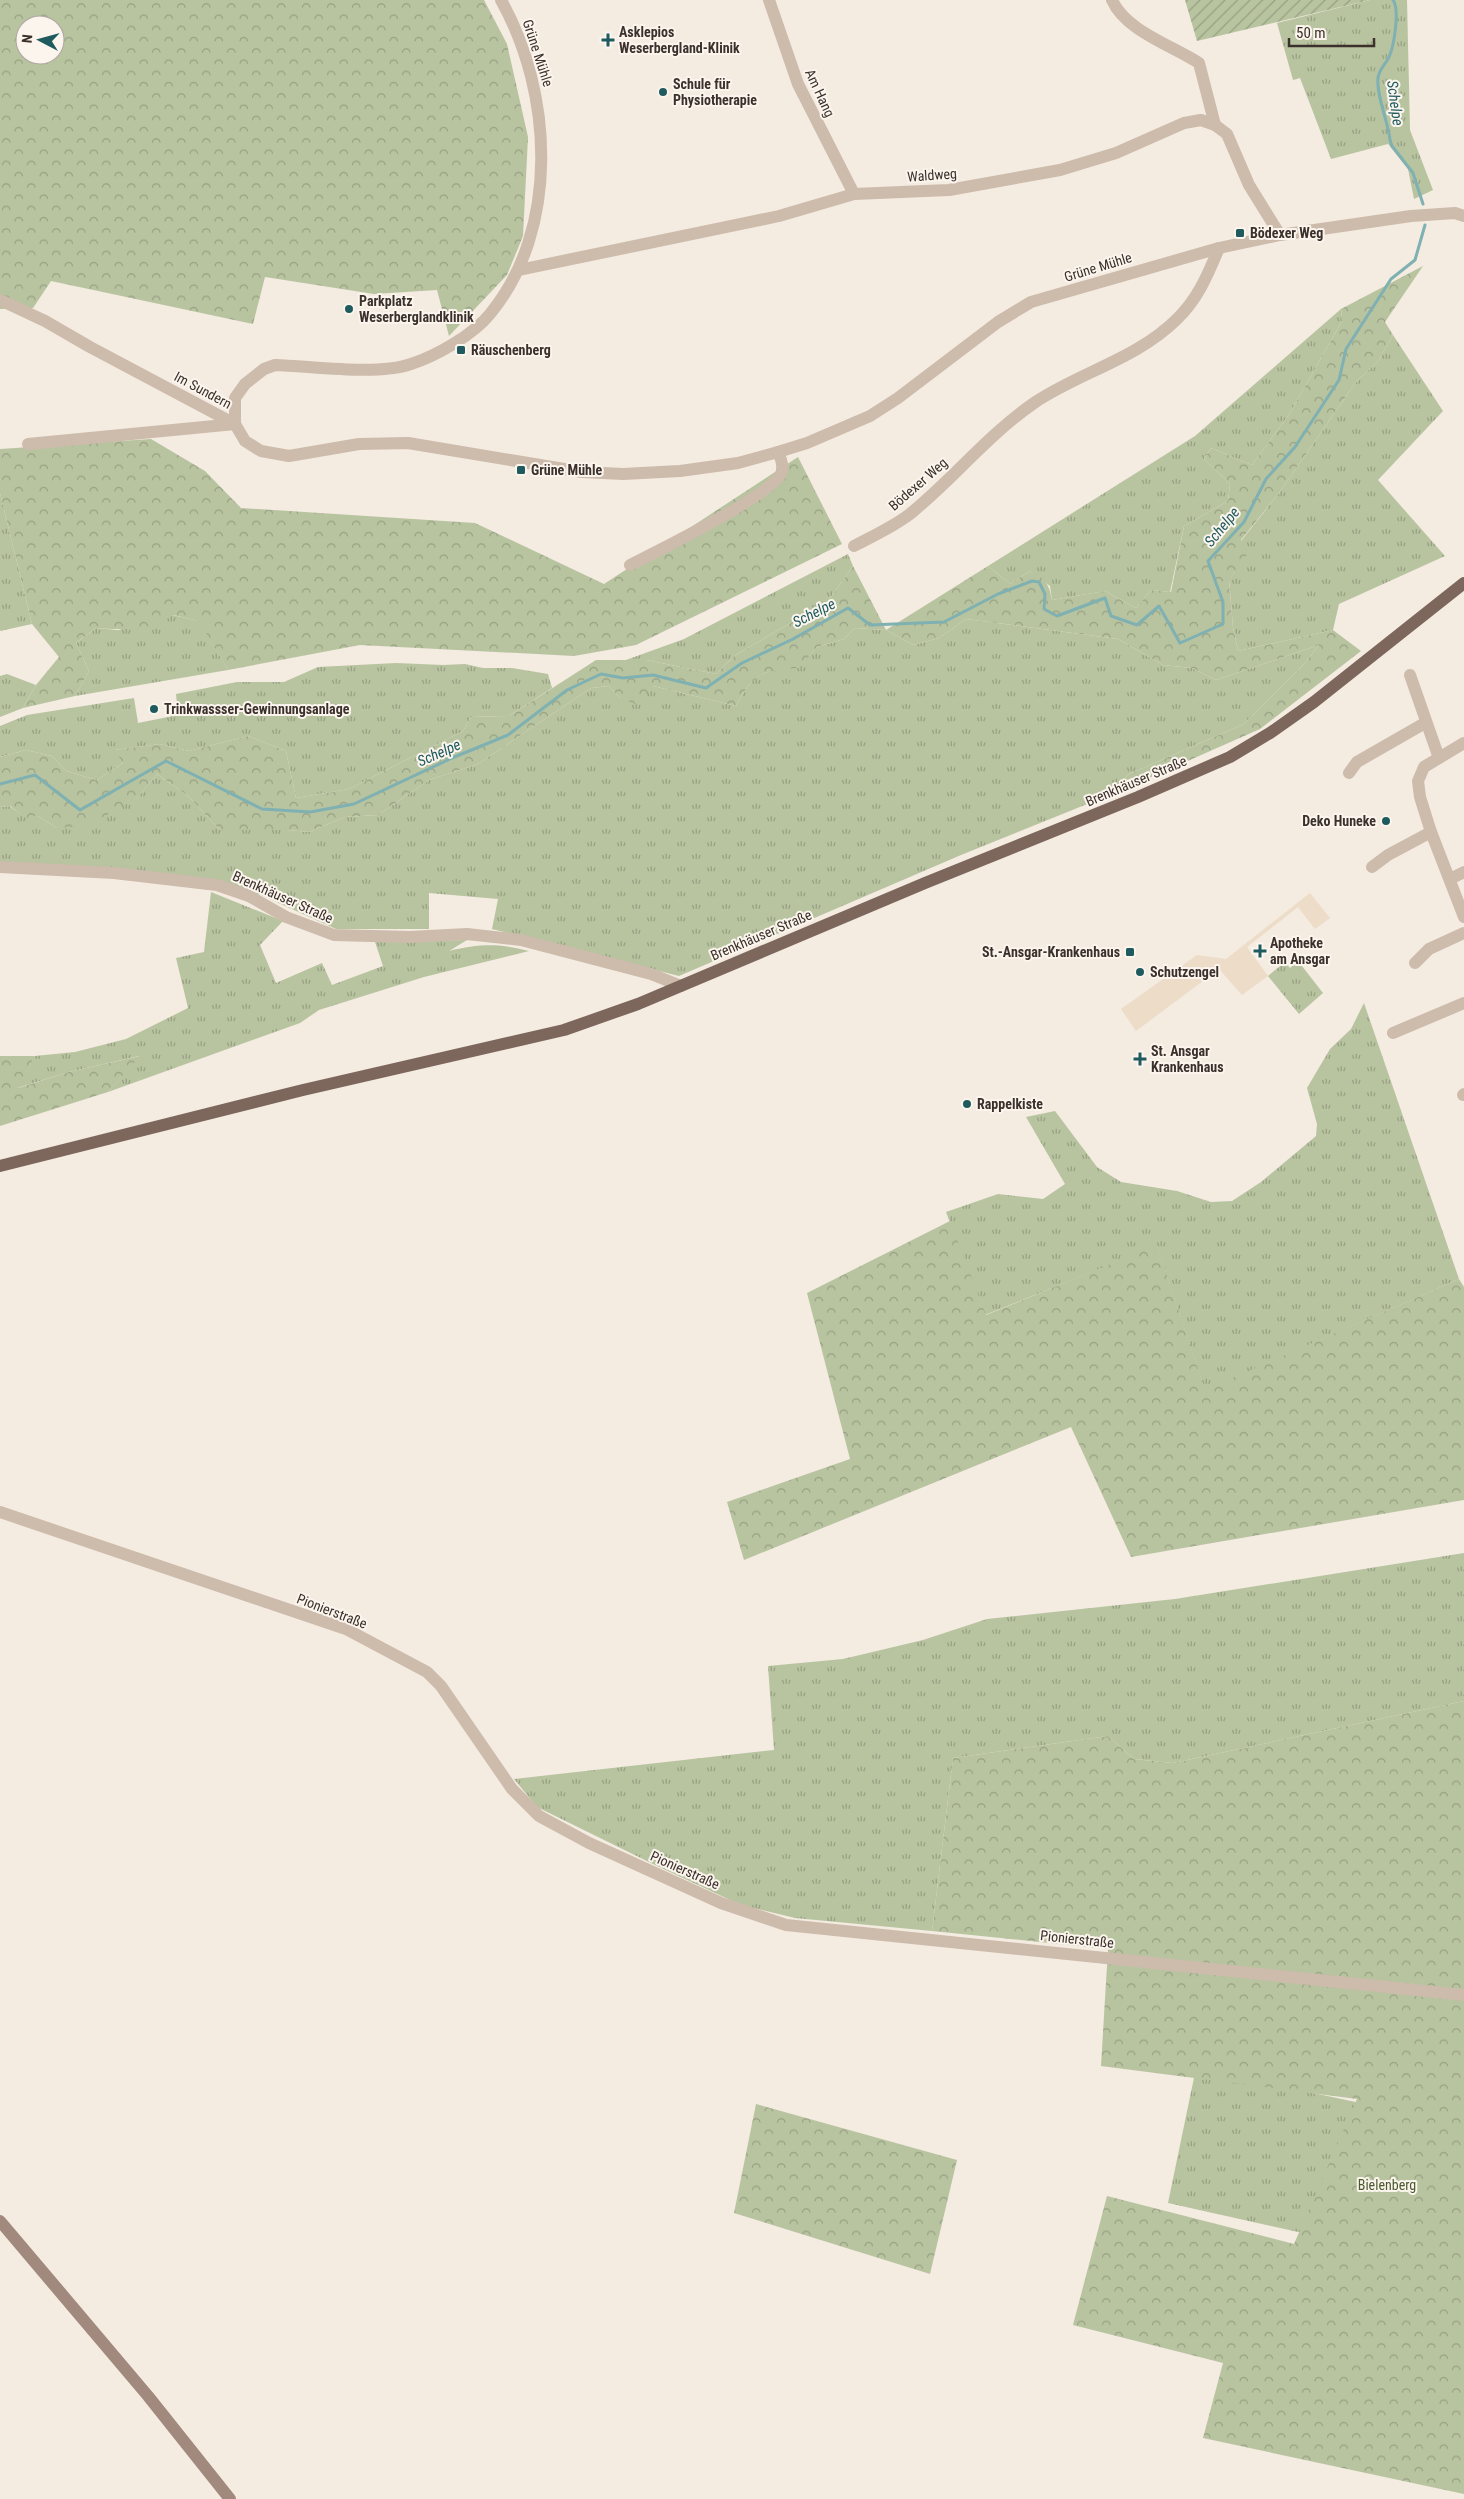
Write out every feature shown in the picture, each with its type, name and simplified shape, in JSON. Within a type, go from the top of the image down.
[{"type":"main road","name":"Brenkhäuser Straße","points":[[680,986],[925,883],[1138,797],[1230,757],[1270,733],[1314,702],[1464,583]]},
{"type":"main road","points":[[0,1166],[303,1090],[564,1030],[638,1004],[680,986]]},
{"type":"street","name":"Grüne Mühle","points":[[501,0],[523,47],[535,88],[542,136],[541,178],[530,235],[519,270],[489,316],[454,344],[409,365],[375,369],[275,365],[264,369],[245,384],[235,398],[235,424],[245,441],[261,452],[289,456],[358,444],[408,443],[602,474],[680,471],[738,463],[807,443],[870,416],[898,398],[998,322],[1031,302],[1219,248],[1280,235],[1411,216],[1455,213],[1464,216]]},
{"type":"street","name":"Am Hang","points":[[769,0],[798,84],[854,194]]},
{"type":"street","points":[[1112,0],[1117,10],[1135,27],[1178,50],[1199,64],[1215,125],[1227,134],[1249,185],[1280,235]]},
{"type":"street","name":"Waldweg","points":[[519,270],[780,216],[854,194],[950,190],[1060,170],[1116,153],[1184,123],[1201,120],[1215,125]]},
{"type":"street","name":"Bödexer Weg","points":[[854,546],[886,530],[908,515],[934,493],[1001,428],[1032,405],[1068,382],[1131,354],[1175,321],[1190,306],[1206,278],[1219,248]]},
{"type":"street","name":"Im Sundern","points":[[0,300],[45,321],[235,424]]},
{"type":"street","name":"Im Sundern","points":[[28,444],[235,424]]},
{"type":"street","points":[[630,565],[734,509],[772,484],[781,473],[782,462],[778,452]]},
{"type":"street","points":[[1410,675],[1439,758]]},
{"type":"street","points":[[1349,773],[1357,762],[1426,723]]},
{"type":"street","points":[[1464,743],[1424,767],[1418,781],[1420,797],[1431,832],[1464,917]]},
{"type":"street","points":[[1372,867],[1388,855],[1431,832]]},
{"type":"street","name":"Brenkhäuser Straße","points":[[0,867],[114,873],[217,884],[250,896],[286,916],[334,935],[410,937],[467,934],[521,940],[651,974],[680,986]]},
{"type":"street","points":[[1450,880],[1464,872]]},
{"type":"street","points":[[1415,963],[1429,949],[1464,934]]},
{"type":"street","points":[[1394,1033],[1464,1003]]},
{"type":"street","name":"Pionierstraße","points":[[0,1512],[346,1629],[427,1672],[441,1686],[512,1790],[539,1816],[642,1868],[750,1914],[786,1925],[1464,1996]]},
{"type":"street","points":[[0,2221],[148,2396],[230,2499]]},
{"type":"green space","points":[[0,0],[484,0],[507,44],[528,137],[523,236],[507,275],[449,336],[437,290],[374,294],[265,277],[253,324],[51,281],[33,308],[0,309]]},
{"type":"green space","points":[[1185,0],[1370,0],[1197,41]]},
{"type":"green space","points":[[1370,0],[1407,0],[1410,130],[1433,190],[1414,199],[1408,169],[1388,144],[1331,159],[1300,78],[1293,80],[1277,23]]},
{"type":"green space","points":[[1423,266],[1385,322],[1393,335],[1378,361],[1356,382],[1279,493],[1241,540],[1247,553],[1243,568],[1235,571],[1229,581],[1233,627],[1238,651],[1333,630],[1361,651],[1260,729],[1122,790],[1127,775],[1244,724],[1304,664],[1319,645],[1216,680],[1192,668],[1163,665],[1118,639],[966,619],[939,638],[913,645],[886,630],[988,566],[1010,584],[1030,571],[1046,582],[1052,600],[1105,591],[1136,608],[1151,590],[1171,592],[1184,526],[1228,501],[1230,484],[1204,459],[1211,448],[1252,465],[1290,413],[1342,321],[1341,309]]},
{"type":"green space","points":[[1341,309],[1342,321],[1290,413],[1252,465],[1211,448],[1204,459],[1230,484],[1228,501],[1184,526],[1170,592],[1151,590],[1136,608],[1105,591],[1052,600],[1050,586],[1030,571],[1010,584],[988,566],[1195,436]]},
{"type":"green space","points":[[1393,335],[1443,411],[1378,480],[1445,556],[1339,604],[1333,630],[1238,651],[1233,627],[1229,580],[1235,571],[1241,541],[1279,493],[1356,382],[1378,361]]},
{"type":"green space","points":[[151,439],[205,471],[241,508],[475,523],[604,584],[798,457],[842,544],[636,645],[574,656],[360,645],[228,670],[199,621],[173,615],[146,627],[126,629],[96,628],[76,643],[89,671],[75,696],[23,708],[36,685],[59,657],[32,624],[0,493],[0,449]]},
{"type":"green space","points":[[0,493],[32,624],[0,631]]},
{"type":"green space","points":[[848,554],[853,566],[828,601],[734,656],[716,674],[646,660],[626,660],[684,639]]},
{"type":"green space","points":[[853,566],[886,630],[855,628],[844,639],[817,647],[799,668],[776,670],[760,675],[748,686],[736,706],[653,686],[638,705],[620,698],[609,686],[591,688],[478,764],[429,780],[378,815],[345,817],[309,832],[288,830],[220,830],[188,796],[157,774],[137,798],[87,826],[57,828],[38,816],[26,818],[10,806],[0,807],[0,757],[26,750],[52,756],[66,771],[97,780],[123,763],[114,750],[160,744],[189,751],[248,736],[286,751],[296,798],[349,789],[463,731],[471,717],[509,716],[596,660],[646,660],[716,674],[734,656],[828,601]]},
{"type":"green space","points":[[172,615],[200,621],[228,670],[75,696],[89,671],[76,643],[96,628],[118,630]]},
{"type":"green space","points":[[966,619],[1118,639],[1163,665],[1192,668],[1216,680],[1319,645],[1304,664],[1244,724],[1127,775],[1122,790],[961,855],[679,976],[492,929],[498,899],[429,893],[429,929],[336,929],[261,895],[218,882],[0,863],[0,807],[9,806],[26,817],[38,816],[57,828],[137,798],[157,774],[188,796],[220,830],[288,830],[309,832],[345,817],[378,815],[429,780],[478,764],[591,688],[609,686],[620,698],[653,686],[736,706],[748,686],[760,675],[776,670],[799,667],[817,647],[844,639],[855,628],[886,630],[913,645],[939,638]]},
{"type":"green space","points":[[396,663],[465,664],[483,668],[512,668],[548,674],[552,688],[509,716],[471,717],[463,731],[349,789],[296,798],[286,751],[248,736],[189,751],[160,744],[115,750],[123,763],[97,780],[66,771],[52,756],[26,750],[0,757],[0,726],[27,715],[134,698],[138,723],[178,715],[176,694],[237,682],[284,682],[318,667]]},
{"type":"green space","points":[[7,674],[36,685],[23,708],[0,717],[0,676]]},
{"type":"green space","points":[[211,892],[283,921],[260,945],[276,983],[322,963],[332,985],[383,966],[375,942],[467,940],[449,951],[489,945],[529,951],[424,977],[319,1010],[300,1023],[108,1092],[139,1056],[69,1072],[17,1088],[35,1056],[75,1052],[126,1039],[188,1008],[176,958],[204,952]]},
{"type":"green space","points":[[1298,961],[1323,993],[1299,1014],[1268,976],[1285,962],[1290,968]]},
{"type":"green space","points":[[1364,1003],[1459,1279],[1205,1391],[1157,1246],[985,1315],[946,1212],[998,1194],[1043,1199],[1065,1184],[1026,1117],[1055,1111],[1097,1167],[1121,1182],[1177,1191],[1211,1202],[1232,1201],[1261,1182],[1316,1136],[1317,1124],[1307,1088],[1330,1049],[1351,1029]]},
{"type":"green space","points":[[0,1056],[35,1056],[18,1088],[69,1072],[140,1056],[108,1092],[0,1126]]},
{"type":"green space","points":[[950,1221],[986,1315],[1157,1245],[1205,1390],[1459,1279],[1464,1287],[1464,1500],[1131,1557],[1071,1427],[744,1560],[727,1502],[850,1459],[807,1293]]},
{"type":"green space","points":[[1464,1553],[1464,1701],[1173,1763],[1134,1759],[1108,1736],[953,1758],[932,1931],[795,1918],[741,1905],[537,1807],[514,1779],[774,1750],[768,1666],[843,1659],[923,1640],[987,1619],[1175,1599]]},
{"type":"green space","name":"Bielenberg","points":[[1464,1701],[1464,2494],[1203,2438],[1223,2363],[1073,2325],[1107,2196],[1294,2244],[1357,2099],[1101,2066],[1108,1949],[932,1931],[953,1758],[1108,1736],[1134,1759],[1173,1763]]},
{"type":"green space","points":[[1196,2068],[1365,2104],[1316,2236],[1168,2203]]},
{"type":"green space","points":[[756,2104],[957,2160],[930,2274],[734,2213]]},
{"type":"shaded area","points":[[1310,893],[1330,918],[1315,929],[1298,907],[1247,947],[1268,976],[1242,995],[1219,969],[1136,1031],[1121,1009],[1197,955],[1226,959]]},
{"type":"waterway","name":"Schelpe","points":[[1393,0],[1396,12],[1393,45],[1378,78],[1379,92],[1392,146],[1413,173],[1423,204]]},
{"type":"waterway","name":"Schelpe","points":[[0,784],[35,775],[80,810],[166,761],[262,809],[310,812],[354,804],[452,758],[508,735],[567,690],[601,674],[623,678],[653,675],[706,688],[742,663],[793,639],[848,608],[870,625],[944,622],[998,594],[1032,581],[1039,582],[1045,594],[1044,609],[1057,616],[1105,598],[1111,616],[1137,625],[1159,606],[1180,643],[1223,624],[1223,602],[1208,561],[1244,522],[1266,479],[1295,447],[1339,380],[1346,349],[1391,279],[1415,260],[1425,225]]},
{"type":"place","name":"Asklepios Weserbergland-Klinik","points":[[608,40]]},
{"type":"place","name":"Schule für Physiotherapie","points":[[663,92]]},
{"type":"place","name":"Bödexer Weg","points":[[1240,233]]},
{"type":"place","name":"Parkplatz Weserberglandklinik","points":[[349,309]]},
{"type":"place","name":"Räuschenberg","points":[[461,350]]},
{"type":"place","name":"Grüne Mühle","points":[[521,470]]},
{"type":"place","name":"Trinkwassser-Gewinnungsanlage","points":[[154,709]]},
{"type":"place","name":"Deko Huneke","points":[[1386,821]]},
{"type":"place","name":"Apotheke am Ansgar","points":[[1260,951]]},
{"type":"place","name":"St.-Ansgar-Krankenhaus","points":[[1130,952]]},
{"type":"place","name":"Schutzengel","points":[[1140,972]]},
{"type":"place","name":"St. Ansgar Krankenhaus","points":[[1140,1059]]},
{"type":"place","name":"Rappelkiste","points":[[967,1104]]}]
